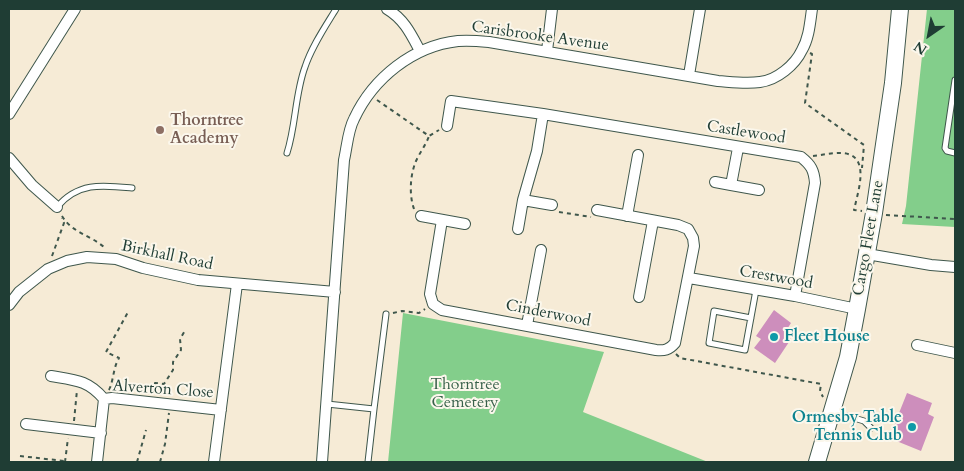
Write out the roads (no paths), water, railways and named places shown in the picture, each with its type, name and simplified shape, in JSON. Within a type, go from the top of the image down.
[{"type":"main road","name":"Cargo Fleet Lane","points":[[817,462],[848,357],[857,309],[874,213],[893,83],[900,9]]},
{"type":"street","points":[[9,114],[75,9]]},
{"type":"street","points":[[388,9],[402,19],[409,28],[420,51]]},
{"type":"street","points":[[547,51],[552,9]]},
{"type":"street","points":[[689,75],[700,9]]},
{"type":"street","name":"Carisbrooke Avenue","points":[[322,462],[344,160],[353,120],[369,94],[400,63],[420,51],[438,45],[459,41],[489,42],[735,82],[762,82],[780,75],[802,51],[809,32],[812,9]]},
{"type":"street","name":"Castlewood","points":[[448,126],[452,101],[543,114],[801,157],[810,164],[814,172],[814,183],[795,296]]},
{"type":"street","points":[[518,230],[523,200],[537,151],[543,114]]},
{"type":"street","points":[[731,185],[738,148]]},
{"type":"street","points":[[627,216],[638,155]]},
{"type":"street","points":[[9,158],[32,185],[57,207]]},
{"type":"street","points":[[715,182],[759,190]]},
{"type":"street","points":[[523,200],[552,205]]},
{"type":"street","points":[[597,210],[678,225],[688,229],[694,246],[689,278]]},
{"type":"street","points":[[421,216],[465,224]]},
{"type":"street","name":"Cinderwood","points":[[442,220],[430,294],[433,304],[442,310],[663,351],[675,344],[689,278]]},
{"type":"street","points":[[639,297],[653,221]]},
{"type":"street","points":[[527,325],[541,250]]},
{"type":"street","points":[[867,254],[931,265],[955,267]]},
{"type":"street","name":"Birkhall Road","points":[[9,305],[19,292],[48,268],[67,261],[87,257],[116,259],[169,274],[237,284],[335,292]]},
{"type":"street","name":"Crestwood","points":[[689,278],[795,296],[857,309]]},
{"type":"street","points":[[214,462],[237,284]]},
{"type":"street","points":[[917,345],[955,353]]},
{"type":"street","points":[[52,376],[87,383],[104,400]]},
{"type":"street","name":"Alverton Close","points":[[97,462],[104,400],[112,398],[221,410]]},
{"type":"street","points":[[26,424],[101,433]]},
{"type":"lane","points":[[287,153],[292,138],[304,67],[336,9]]},
{"type":"lane","points":[[955,80],[945,148],[947,151],[955,153]]},
{"type":"lane","points":[[57,207],[75,191],[85,188],[132,188]]},
{"type":"lane","points":[[751,318],[714,311],[709,343],[745,350],[751,318],[756,290]]},
{"type":"lane","points":[[368,462],[386,314]]},
{"type":"lane","points":[[326,404],[374,409]]},
{"type":"lane","points":[[833,411],[864,421],[871,428]]},
{"type":"place","name":"Thorntree Academy","points":[[160,130]]},
{"type":"place","name":"Fleet House","points":[[774,337]]},
{"type":"place","name":"Ormesby Table Tennis Club","points":[[912,427]]},
{"type":"park label","name":"Thorntree Cemetery","points":[[465,394]]}]
